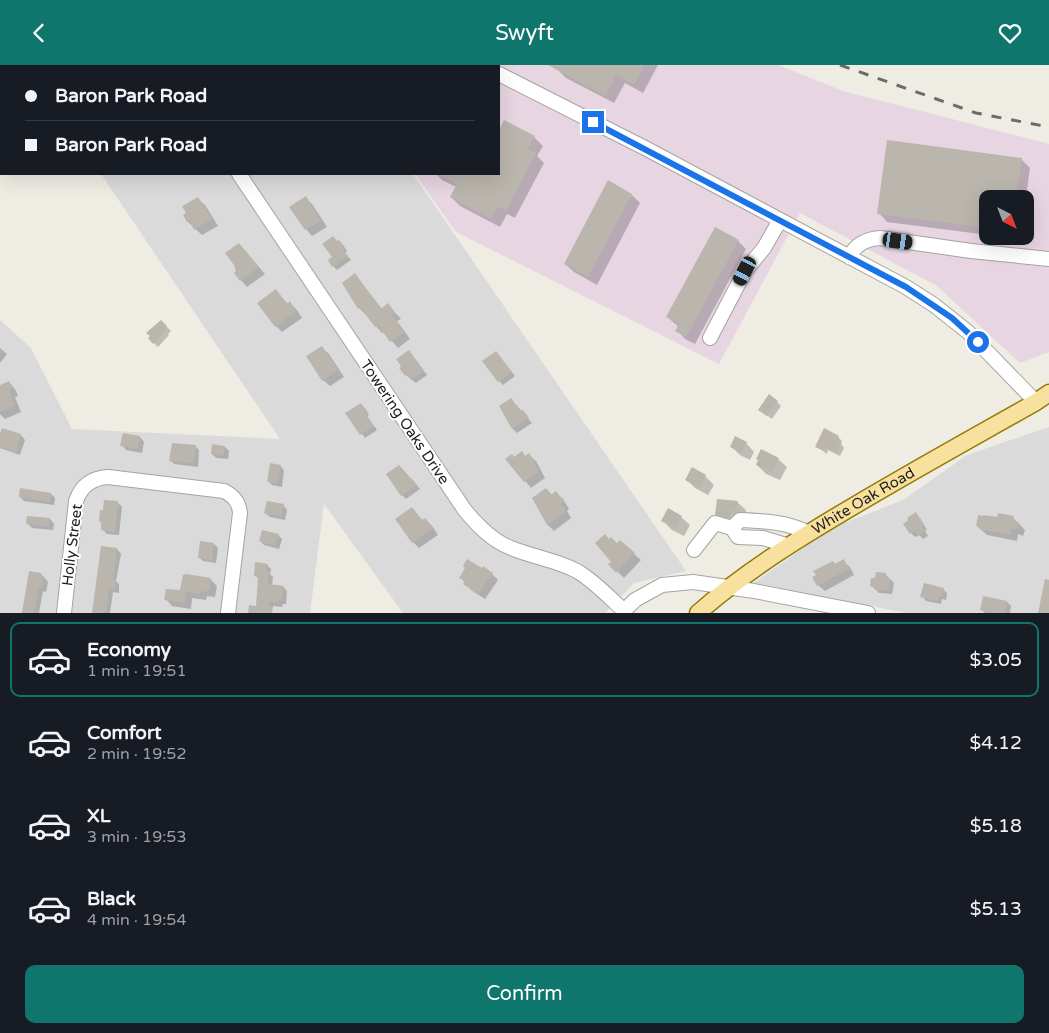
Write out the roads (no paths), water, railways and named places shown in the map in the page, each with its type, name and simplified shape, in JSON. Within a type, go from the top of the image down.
[{"type":"main road","name":"White Oak Road","points":[[698,613],[729,587],[809,533],[884,487],[1045,398]]},
{"type":"street","points":[[500,75],[645,148],[906,287],[952,318],[1045,398]]},
{"type":"street","name":"Towering Oaks Drive","points":[[240,175],[464,509],[477,524],[489,536],[509,548],[560,563],[588,578],[623,612]]},
{"type":"street","points":[[710,338],[745,271],[764,248],[780,221]]},
{"type":"street","points":[[849,257],[858,245],[871,239],[880,238],[971,251],[1049,259]]},
{"type":"street","name":"Holly Street","points":[[64,613],[78,495],[87,483],[102,477],[224,491],[236,500],[240,513],[228,613]]},
{"type":"street","points":[[732,528],[740,520],[768,521],[796,526],[809,533]]},
{"type":"street","points":[[694,550],[715,523],[732,528],[738,537],[763,538],[789,546]]},
{"type":"street","points":[[623,612],[642,596],[662,585],[693,582],[868,613]]},
{"type":"railway","points":[[840,65],[976,113],[1049,127]]}]
